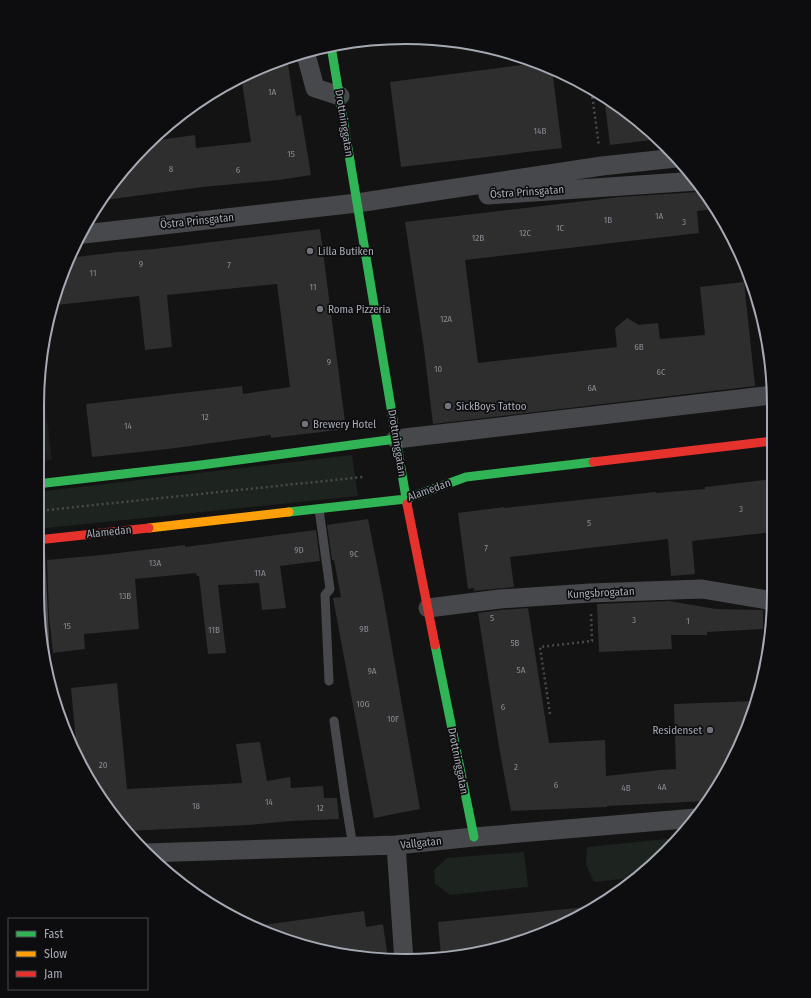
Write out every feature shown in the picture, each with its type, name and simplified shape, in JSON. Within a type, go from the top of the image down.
[{"type":"street","name":"Drottninggatan","points":[[332,52],[406,499],[474,837]]},
{"type":"street","points":[[307,58],[315,88],[340,96]]},
{"type":"street","name":"Östra Prinsgatan","points":[[87,234],[357,203],[602,166],[669,159]]},
{"type":"street","name":"Östra Prinsgatan","points":[[357,203],[689,182]]},
{"type":"street","points":[[44,483],[201,465],[396,439],[767,396]]},
{"type":"street","name":"Alamedan","points":[[44,539],[406,499],[466,477],[767,441]]},
{"type":"street","name":"Kungsbrogatan","points":[[428,608],[500,599],[590,593],[702,589],[767,600]]},
{"type":"street","name":"Vallgatan","points":[[155,853],[396,845],[687,819]]},
{"type":"street","points":[[396,845],[404,954]]},
{"type":"lane","points":[[319,509],[330,589],[325,595],[329,681]]},
{"type":"lane","points":[[334,721],[353,847]]},
{"type":"path","points":[[592,96],[602,166]]},
{"type":"path","points":[[44,510],[362,477]]},
{"type":"path","points":[[550,714],[540,647],[592,641],[590,593]]},
{"type":"shaded area","points":[[44,395],[52,460],[44,461]]},
{"type":"shaded area","points":[[44,403],[49,450],[44,451]]},
{"type":"shaded area","points":[[352,455],[358,496],[44,528],[44,491]]},
{"type":"shaded area","points":[[670,839],[627,878],[594,882],[586,865],[587,847]]},
{"type":"shaded area","points":[[524,852],[528,887],[450,895],[435,884],[434,870],[447,858]]},
{"type":"building","points":[[288,63],[296,116],[301,115],[311,175],[109,199],[134,167],[161,140],[195,135],[196,148],[251,142],[242,83]]},
{"type":"building","points":[[526,65],[553,76],[562,148],[401,167],[390,82]]},
{"type":"building","points":[[605,104],[626,119],[650,140],[610,145]]},
{"type":"building","points":[[697,192],[709,210],[697,211],[699,233],[465,260],[478,363],[617,347],[615,328],[627,318],[639,325],[658,323],[660,339],[705,335],[700,287],[744,282],[755,386],[433,424],[424,349],[405,222],[619,197]]},
{"type":"building","points":[[320,229],[346,429],[271,438],[271,435],[168,449],[92,457],[86,404],[242,386],[243,394],[290,387],[277,284],[167,295],[172,347],[145,350],[139,296],[58,305],[76,257]]},
{"type":"building","points":[[767,480],[767,533],[692,541],[695,574],[671,576],[668,539],[510,557],[514,587],[474,591],[474,588],[468,589],[458,513],[656,492],[705,489],[705,487]]},
{"type":"building","points":[[368,519],[382,590],[420,809],[374,818],[333,598],[341,597],[334,560],[332,560],[327,525]]},
{"type":"building","points":[[316,530],[320,561],[280,566],[286,608],[262,610],[259,583],[218,585],[226,653],[208,654],[199,576],[197,576],[196,573],[135,579],[139,629],[84,634],[85,649],[53,653],[49,616],[47,560],[185,545],[185,547]]},
{"type":"building","points":[[669,601],[716,609],[763,610],[763,629],[707,632],[707,635],[671,635],[672,649],[599,652],[597,604]]},
{"type":"building","points":[[528,608],[549,743],[605,740],[606,776],[676,769],[674,704],[750,701],[730,752],[719,773],[700,801],[511,811],[499,747],[478,613]]},
{"type":"building","points":[[117,683],[127,789],[242,783],[236,744],[260,742],[267,781],[290,777],[291,788],[323,786],[324,798],[337,798],[339,819],[134,831],[105,793],[81,752],[76,740],[71,688]]},
{"type":"building","points":[[584,907],[565,917],[522,935],[499,942],[453,951],[441,952],[438,922]]},
{"type":"building","points":[[364,911],[366,927],[383,924],[387,953],[358,951],[312,942],[264,925]]},
{"type":"traffic: fast","points":[[332,52],[407,504]]},
{"type":"traffic: fast","points":[[44,483],[201,465],[396,439]]},
{"type":"traffic: fast","points":[[289,512],[406,499],[466,477],[593,462]]},
{"type":"traffic: fast","points":[[435,645],[474,837]]},
{"type":"traffic: slow","points":[[149,528],[289,512]]},
{"type":"traffic: jam","points":[[593,462],[767,442]]},
{"type":"traffic: jam","points":[[407,504],[435,645]]},
{"type":"traffic: jam","points":[[44,539],[149,528]]},
{"type":"place","name":"Lilla Butiken","points":[[310,251]]},
{"type":"place","name":"Roma Pizzeria","points":[[320,309]]},
{"type":"place","name":"SickBoys Tattoo","points":[[448,406]]},
{"type":"place","name":"Brewery Hotel","points":[[305,424]]},
{"type":"place","name":"Residenset","points":[[710,730]]}]
